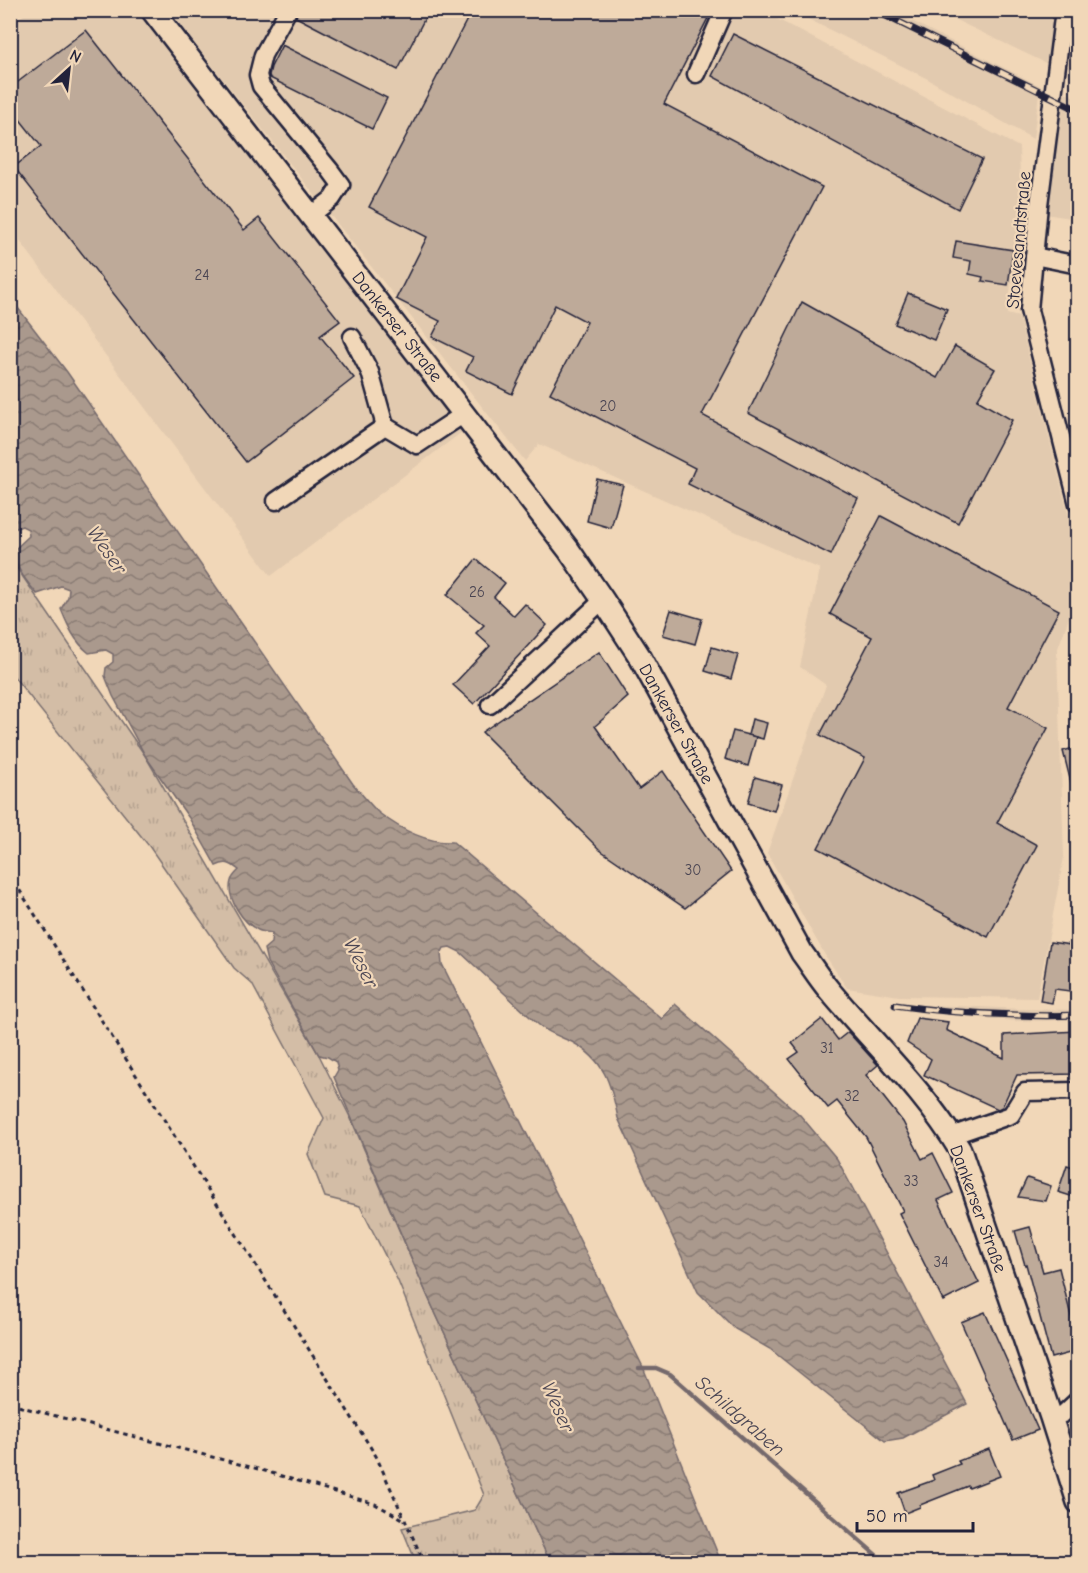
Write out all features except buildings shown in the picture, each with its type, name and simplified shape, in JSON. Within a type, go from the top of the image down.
[{"type":"main road","name":"Dankerser Straße","points":[[152,10],[568,549],[640,657],[802,953],[828,989],[917,1089],[960,1150],[1051,1417],[1077,1502]]},
{"type":"street","points":[[288,10],[262,55],[258,75],[261,86],[341,185],[332,199],[310,216]]},
{"type":"street","points":[[696,74],[724,10]]},
{"type":"street","name":"Stoevesandtstraße","points":[[1064,10],[1039,205],[1029,310],[1077,504]]},
{"type":"street","points":[[1034,256],[1077,265]]},
{"type":"street","points":[[352,337],[370,372],[385,426],[417,445],[464,414]]},
{"type":"street","points":[[276,501],[385,426]]},
{"type":"street","points":[[490,705],[603,600]]},
{"type":"street","points":[[951,1136],[1011,1115],[1024,1092],[1077,1091]]},
{"type":"street","points":[[1051,1417],[1063,1414],[1077,1400]]},
{"type":"path","points":[[10,875],[376,1456],[424,1563]]},
{"type":"path","points":[[10,1404],[258,1469],[375,1504],[405,1520]]},
{"type":"shaded area","points":[[29,11],[146,11],[462,432],[271,576],[11,229],[11,24]]},
{"type":"shaded area","points":[[169,11],[762,11],[1019,147],[1023,275],[1011,284],[1007,314],[1019,317],[1078,553],[1077,595],[1057,651],[1064,857],[1037,998],[899,996],[847,988],[825,955],[767,853],[826,685],[800,667],[820,569],[539,444],[525,461]]},
{"type":"shaded area","points":[[792,11],[892,11],[1040,86],[1033,139],[926,78]]},
{"type":"shaded area","points":[[937,11],[1056,11],[1048,64]]},
{"type":"shaded area","points":[[1062,91],[1077,98],[1077,219],[1045,214]]},
{"type":"shaded area","points":[[933,1005],[1077,1010],[1077,1020],[1017,1021],[934,1014]]},
{"type":"green space","points":[[10,558],[146,757],[319,1055],[351,1119],[428,1297],[550,1562],[416,1562],[402,1528],[475,1510],[484,1495],[398,1281],[360,1206],[325,1197],[308,1154],[324,1118],[252,984],[234,968],[149,846],[11,673]]},
{"type":"water","name":"Weser","points":[[11,299],[67,372],[353,784],[372,806],[387,819],[414,834],[433,840],[453,842],[662,1019],[675,1004],[800,1115],[837,1159],[967,1404],[903,1438],[885,1441],[770,1349],[735,1329],[698,1292],[618,1118],[609,1084],[599,1065],[583,1049],[539,1025],[460,952],[450,947],[444,948],[441,954],[442,964],[643,1367],[721,1562],[550,1562],[428,1297],[334,1077],[338,1070],[336,1062],[319,1055],[267,962],[264,949],[271,943],[272,933],[252,927],[233,902],[231,881],[239,870],[228,864],[216,866],[189,818],[146,757],[113,696],[105,676],[106,668],[113,662],[113,654],[106,650],[89,653],[75,638],[66,621],[61,609],[68,597],[69,589],[61,586],[37,594],[19,570],[13,551],[29,536],[28,529],[22,526],[11,530]]},
{"type":"waterway","name":"Schildgraben","points":[[639,1368],[656,1368],[670,1374],[884,1562]]},
{"type":"railway","points":[[874,10],[1078,110]]},
{"type":"railway","points":[[895,1005],[986,1014],[1078,1015]]}]
